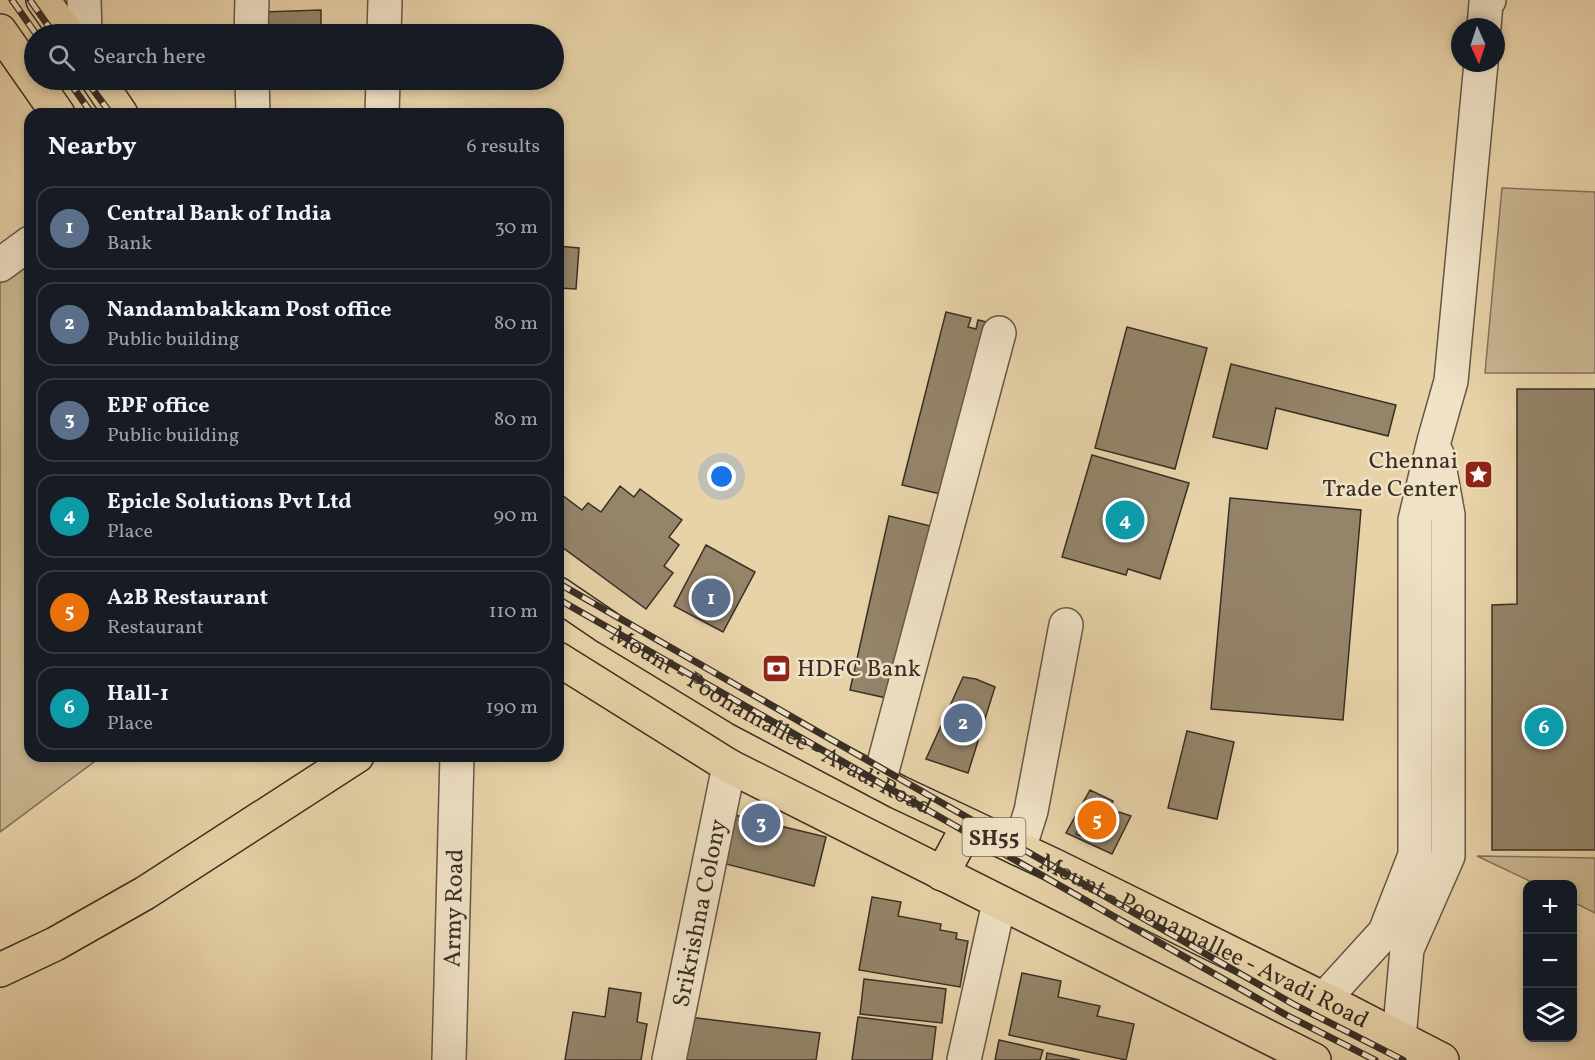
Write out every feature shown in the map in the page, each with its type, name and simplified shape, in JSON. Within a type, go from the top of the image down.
[{"type":"main road","points":[[43,0],[60,24]]},
{"type":"main road","points":[[0,31],[24,66]]},
{"type":"main road","points":[[41,90],[53,108]]},
{"type":"main road","points":[[105,90],[117,108]]},
{"type":"main road","name":"Mount - Poonamallee - Avadi Road","points":[[564,598],[608,628],[741,709],[879,782],[1324,999],[1442,1060]]},
{"type":"main road","name":"SH55","points":[[564,662],[729,766],[1311,1059]]},
{"type":"main road","points":[[0,970],[55,944],[146,893],[348,762]]},
{"type":"main road","points":[[942,874],[968,826]]},
{"type":"street","points":[[84,0],[85,24]]},
{"type":"street","points":[[251,24],[252,0]]},
{"type":"street","points":[[384,24],[385,0]]},
{"type":"street","points":[[1485,18],[1486,3],[1489,0]]},
{"type":"street","points":[[1324,999],[1385,932],[1415,855],[1415,520],[1451,381],[1480,72]]},
{"type":"street","points":[[252,90],[253,108]]},
{"type":"street","points":[[382,108],[383,90]]},
{"type":"street","points":[[0,265],[24,247]]},
{"type":"street","points":[[879,782],[999,333]]},
{"type":"street","points":[[1399,1038],[1407,949],[1448,856],[1448,515],[1434,441]]},
{"type":"street","points":[[1019,849],[1031,811],[1066,625]]},
{"type":"street","name":"Army Road","points":[[449,1060],[457,762]]},
{"type":"street","name":"Srikrishna Colony","points":[[669,1060],[729,766]]},
{"type":"street","points":[[964,1060],[999,903]]},
{"type":"shaded area","points":[[1502,188],[1595,192],[1595,373],[1485,373]]},
{"type":"shaded area","points":[[24,255],[24,762],[94,762],[0,832],[0,273]]},
{"type":"shaded area","points":[[1477,856],[1595,858],[1595,913],[1577,904],[1577,880],[1528,880]]},
{"type":"building","points":[[321,10],[321,24],[264,24],[263,12]]},
{"type":"building","points":[[564,247],[579,248],[576,289],[564,288]]},
{"type":"building","points":[[946,312],[971,318],[968,327],[976,329],[978,320],[991,323],[949,496],[902,485]]},
{"type":"building","points":[[1127,327],[1207,348],[1175,469],[1095,448]]},
{"type":"building","points":[[1231,364],[1396,405],[1388,436],[1276,408],[1267,449],[1213,437]]},
{"type":"building","points":[[1517,389],[1595,389],[1595,850],[1492,850],[1492,605],[1517,604]]},
{"type":"building","points":[[1092,455],[1189,483],[1160,579],[1128,569],[1126,575],[1062,557]]},
{"type":"building","points":[[620,486],[634,497],[640,489],[682,520],[669,537],[679,545],[664,566],[673,573],[646,609],[564,548],[564,496],[582,510],[588,503],[601,512]]},
{"type":"building","points":[[1230,498],[1361,510],[1343,720],[1211,709]]},
{"type":"building","points":[[889,516],[939,528],[900,701],[850,690]]},
{"type":"building","points":[[706,545],[755,572],[723,632],[674,606]]},
{"type":"building","points":[[963,677],[976,679],[995,687],[968,773],[926,759]]},
{"type":"building","points":[[1187,731],[1234,742],[1217,819],[1168,808]]},
{"type":"building","points":[[1090,790],[1113,801],[1100,823],[1083,821],[1076,834],[1084,837],[1104,829],[1108,818],[1119,812],[1131,816],[1112,854],[1066,833]]},
{"type":"building","points":[[726,813],[826,837],[814,886],[714,861]]},
{"type":"building","points":[[872,897],[901,902],[898,916],[941,924],[940,930],[957,933],[956,939],[968,941],[960,987],[859,970]]},
{"type":"building","points":[[1022,973],[1061,981],[1058,997],[1100,1006],[1097,1016],[1134,1024],[1126,1060],[1009,1035]]},
{"type":"building","points":[[864,979],[946,989],[942,1023],[860,1014]]},
{"type":"building","points":[[609,988],[641,993],[637,1022],[647,1024],[641,1060],[565,1060],[573,1012],[605,1017]]},
{"type":"building","points":[[689,1017],[820,1033],[816,1060],[684,1060]]},
{"type":"building","points":[[858,1017],[936,1027],[932,1060],[852,1060]]},
{"type":"building","points":[[999,1040],[1043,1050],[1040,1060],[995,1060]]},
{"type":"building","points":[[1047,1053],[1080,1060],[1046,1060]]},
{"type":"railway","points":[[12,0],[29,24]]},
{"type":"railway","points":[[30,0],[47,24]]},
{"type":"railway","points":[[75,90],[88,108]]},
{"type":"railway","points":[[93,90],[107,108]]},
{"type":"railway","points":[[564,586],[1293,1004],[1403,1060]]},
{"type":"railway","points":[[564,602],[1288,1016],[1375,1060]]},
{"type":"place","name":"Chennai Trade Center","points":[[1479,474]]},
{"type":"place","name":"Epicle Solutions Pvt Ltd","points":[[1125,520]]},
{"type":"place","name":"Central Bank of India","points":[[711,598]]},
{"type":"place","name":"HDFC Bank","points":[[776,668]]},
{"type":"place","name":"Nandambakkam Post office","points":[[963,723]]},
{"type":"place","name":"Hall-1","points":[[1544,727]]},
{"type":"place","name":"A2B Restaurant","points":[[1097,820]]},
{"type":"place","name":"EPF office","points":[[761,823]]}]
